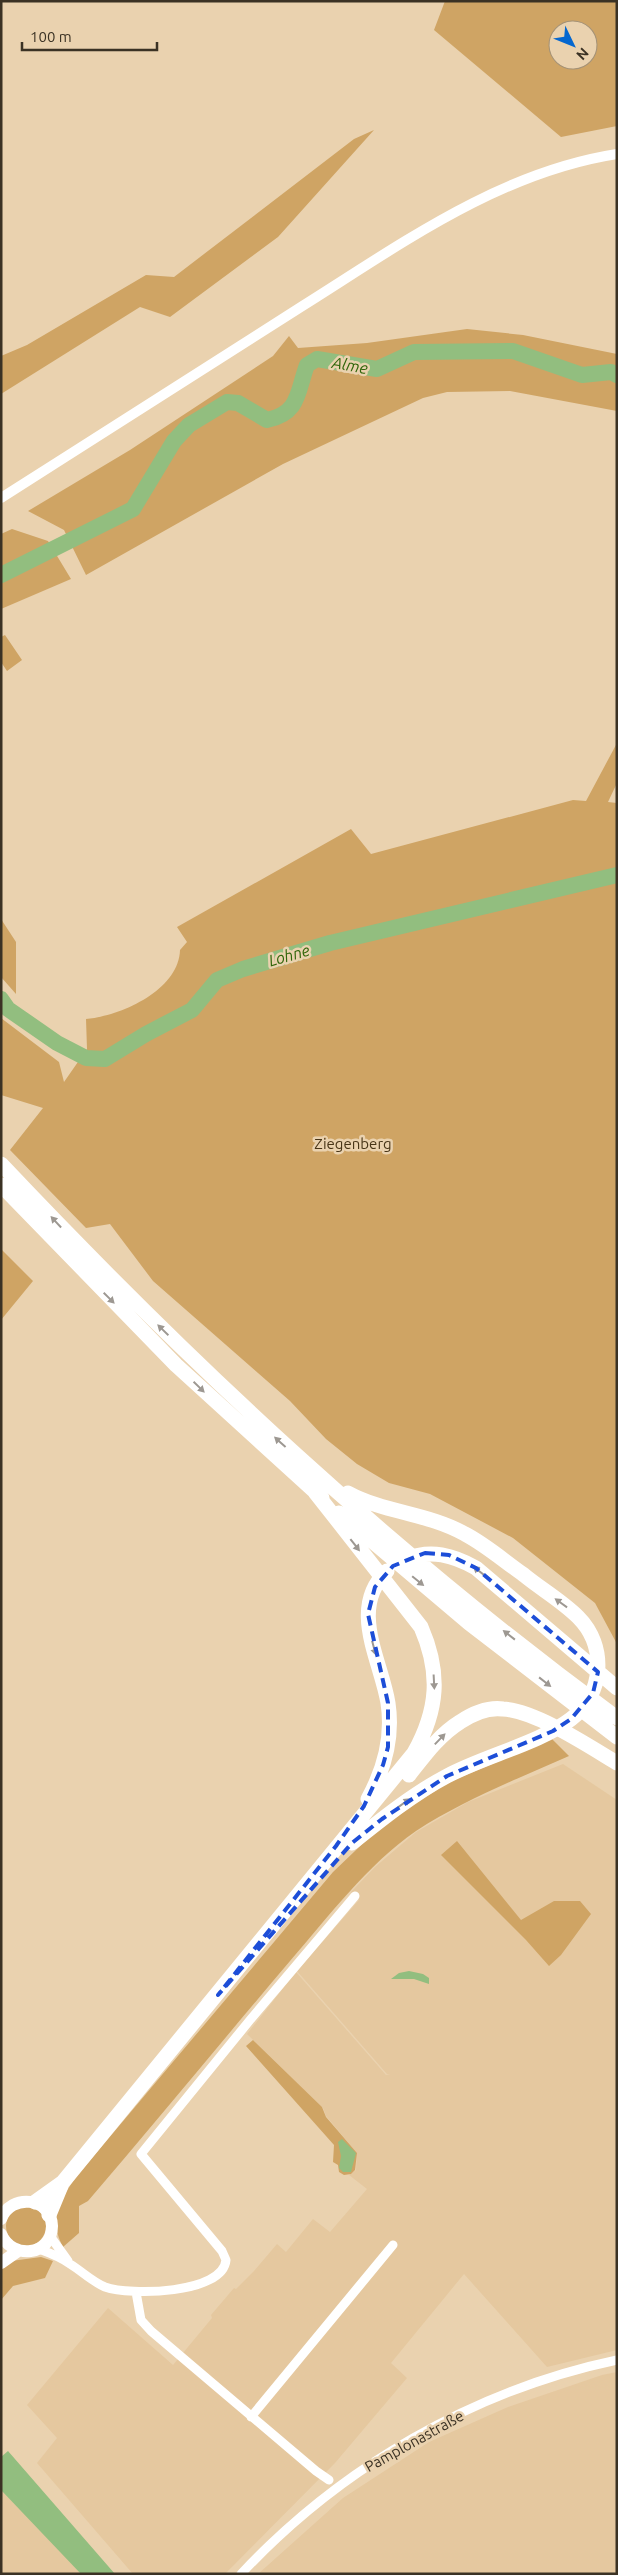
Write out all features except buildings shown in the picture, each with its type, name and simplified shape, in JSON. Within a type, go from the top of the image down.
[{"type":"highway","points":[[1,1164],[84,1262],[176,1365],[315,1492],[469,1623],[617,1737]]},
{"type":"highway","points":[[1,1185],[316,1474],[480,1613],[617,1718]]},
{"type":"highway","points":[[316,1474],[369,1504],[444,1523],[467,1535],[569,1608],[587,1628],[593,1638],[599,1666],[593,1693],[571,1720],[531,1740],[447,1776],[416,1794],[352,1843]]},
{"type":"highway","points":[[35,2202],[63,2182],[218,1995],[263,1935],[414,1753],[425,1733],[434,1698],[434,1669],[430,1648],[420,1627],[315,1492]]},
{"type":"highway","points":[[336,1846],[373,1790],[388,1747],[388,1704],[369,1630],[368,1614],[370,1600],[375,1587],[393,1566],[425,1553],[449,1555],[476,1568],[617,1688]]},
{"type":"highway","points":[[218,1995],[270,1941],[441,1738],[459,1723],[475,1714],[501,1708],[517,1710],[617,1763]]},
{"type":"highway","points":[[49,2215],[63,2182]]},
{"type":"main road","points":[[1,2219],[12,2204],[20,2201],[35,2202],[49,2215],[52,2225],[50,2236],[39,2249],[32,2252],[18,2251],[2,2240]]},
{"type":"main road","points":[[1,2263],[18,2251]]},
{"type":"street","points":[[1,498],[427,228],[512,183],[586,158],[617,154]]},
{"type":"street","points":[[50,2236],[70,2263],[93,2282],[117,2290],[136,2292],[185,2287],[210,2281],[226,2265],[222,2251],[141,2154],[250,2020],[355,1896]]},
{"type":"street","points":[[251,2417],[393,2245]]},
{"type":"street","points":[[39,2249],[70,2263]]},
{"type":"street","points":[[136,2292],[141,2320],[151,2331],[251,2417],[330,2480]]},
{"type":"street","name":"Pamplonastraße","points":[[241,2574],[281,2534],[335,2488],[409,2440],[503,2395],[550,2377],[617,2360]]},
{"type":"highlighted area","points":[[425,1553],[449,1555],[476,1568],[598,1672],[593,1693],[571,1719],[553,1731],[447,1776],[382,1819],[352,1843],[218,1995],[336,1846],[364,1806],[383,1765],[388,1747],[388,1703],[368,1614],[375,1587],[393,1566]]},
{"type":"shaded area","points":[[563,1764],[617,1800],[617,2350],[547,2367],[464,2274],[391,2363],[407,2378],[335,2463],[225,2574],[133,2574],[37,2463],[57,2438],[27,2405],[108,2308],[173,2365],[234,2288],[236,2289],[254,2271],[277,2244],[286,2252],[313,2219],[330,2232],[367,2189],[349,2175],[356,2170],[357,2153],[326,2116],[323,2108],[247,2034],[296,1972],[386,2075],[390,2074],[387,2074],[297,1971],[359,1900],[351,1892],[375,1867],[416,1832],[468,1802]]},
{"type":"shaded area","points":[[409,1971],[423,1974],[429,1978],[429,1984],[414,1979],[391,1979],[399,1973]]},
{"type":"shaded area","points":[[342,2139],[356,2153],[351,2172],[343,2172],[339,2168],[341,2156],[338,2142]]},
{"type":"shaded area","points":[[617,2372],[617,2574],[258,2574],[343,2498],[429,2442],[508,2407],[602,2375]]},
{"type":"shaded area","points":[[8,2451],[115,2574],[81,2574],[1,2490],[1,2457]]},
{"type":"shaded area","points":[[1,2490],[43,2532],[81,2574],[1,2574]]},
{"type":"green space","points":[[445,1],[617,1],[617,126],[561,137],[434,30]]},
{"type":"green space","points":[[374,130],[278,237],[170,317],[140,307],[1,394],[1,356],[27,345],[146,275],[174,277],[354,139]]},
{"type":"green space","points":[[467,329],[523,335],[617,354],[617,411],[510,391],[447,392],[423,398],[283,464],[86,575],[64,530],[28,511],[130,450],[273,356],[289,336],[298,348],[367,343]]},
{"type":"green space","points":[[12,529],[48,541],[71,579],[1,609],[1,534]]},
{"type":"green space","points":[[5,635],[22,660],[7,671],[1,662],[1,637]]},
{"type":"green space","name":"Ziegenberg","points":[[617,743],[617,783],[608,802],[617,803],[617,1644],[595,1603],[513,1538],[430,1494],[389,1483],[357,1464],[326,1439],[290,1401],[153,1281],[110,1224],[86,1228],[10,1150],[43,1108],[1,1095],[1,1018],[59,1062],[64,1082],[87,1049],[86,1019],[115,1013],[131,1006],[159,989],[170,977],[177,964],[180,950],[187,942],[177,927],[351,829],[371,854],[573,800],[586,801]]},
{"type":"green space","points":[[1,919],[16,942],[16,994],[1,977]]},
{"type":"green space","points":[[1,1249],[33,1281],[1,1320]]},
{"type":"green space","points":[[552,1739],[569,1756],[491,1790],[434,1820],[398,1845],[365,1875],[319,1926],[88,2201],[79,2206],[79,2233],[63,2247],[56,2227],[56,2219],[61,2202],[76,2177],[333,1872],[378,1829],[447,1783]]},
{"type":"green space","points":[[457,1841],[521,1920],[554,1901],[580,1901],[591,1914],[561,1955],[549,1966],[526,1940],[441,1855]]},
{"type":"green space","points":[[253,2040],[322,2107],[326,2117],[357,2153],[355,2170],[351,2174],[344,2175],[339,2172],[338,2165],[333,2162],[334,2145],[246,2046]]},
{"type":"green space","points":[[26,2206],[40,2212],[46,2226],[40,2240],[26,2246],[12,2240],[6,2226],[12,2212]]},
{"type":"green space","points":[[41,2257],[53,2261],[45,2278],[13,2286],[1,2300],[1,2270],[11,2261]]},
{"type":"waterway","name":"Alme","points":[[1,575],[133,509],[174,441],[189,425],[227,402],[238,403],[267,420],[278,417],[286,412],[296,400],[307,365],[317,359],[377,369],[414,352],[513,351],[582,375],[611,372],[617,375]]},
{"type":"waterway","name":"Lohne","points":[[1,999],[8,1009],[57,1043],[86,1058],[105,1059],[146,1034],[192,1010],[217,980],[243,969],[330,943],[617,875]]}]
